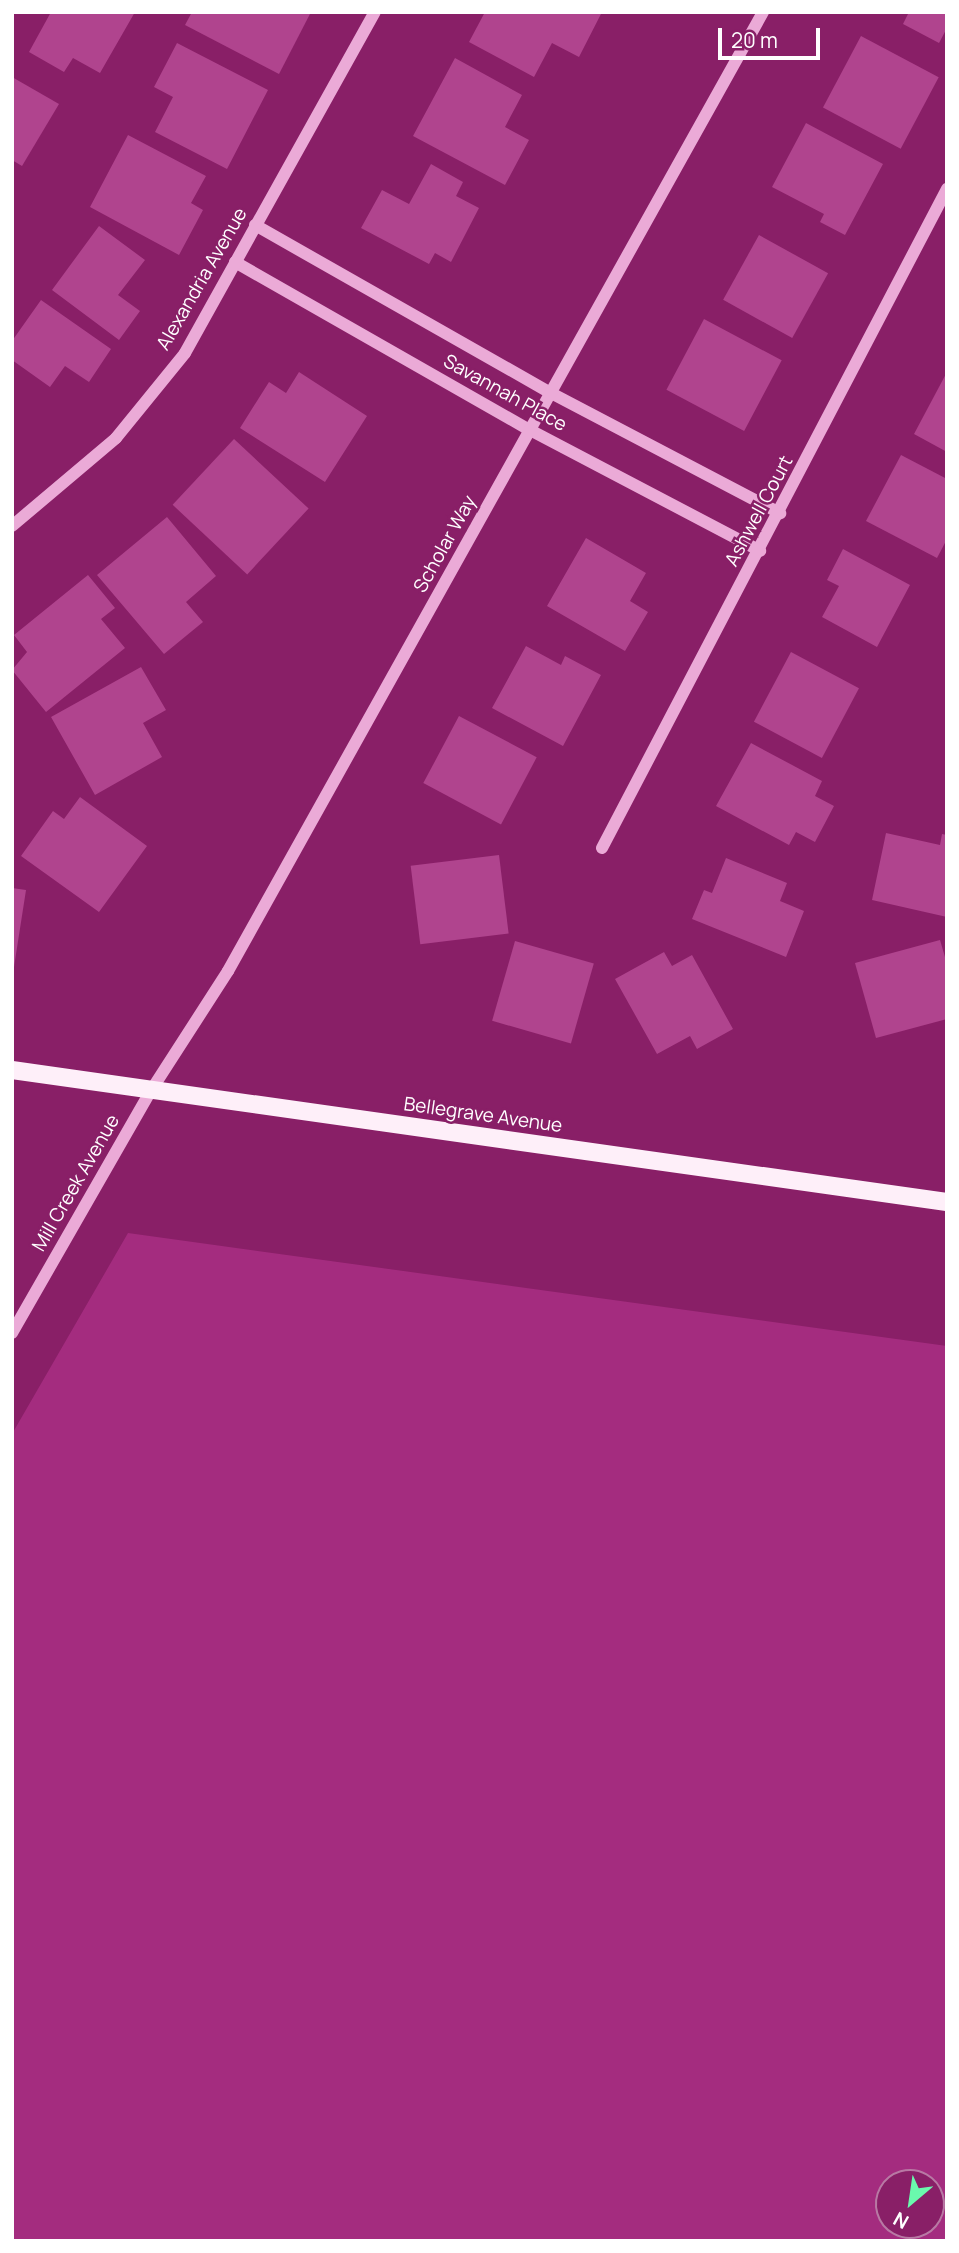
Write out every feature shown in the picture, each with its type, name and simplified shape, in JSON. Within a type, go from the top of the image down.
[{"type":"main road","name":"Bellegrave Avenue","points":[[12,1070],[947,1202]]},
{"type":"street","name":"Alexandria Avenue","points":[[12,526],[116,438],[185,353],[374,12]]},
{"type":"street","name":"Scholar Way","points":[[152,1089],[228,971],[763,12]]},
{"type":"street","name":"Ashwell Court","points":[[602,848],[780,513],[947,189]]},
{"type":"street","name":"Savannah Place","points":[[255,225],[551,393],[780,513]]},
{"type":"street","name":"Savannah Place","points":[[235,262],[530,430],[760,551]]},
{"type":"street","name":"Mill Creek Avenue","points":[[12,1333],[152,1089]]},
{"type":"shaded area","points":[[128,1233],[947,1346],[947,2241],[12,2241],[12,1434]]},
{"type":"building","points":[[51,12],[135,12],[100,73],[73,58],[64,72],[29,52]]},
{"type":"building","points":[[192,12],[311,12],[279,74],[185,25]]},
{"type":"building","points":[[485,12],[602,12],[579,57],[552,43],[534,77],[469,42]]},
{"type":"building","points":[[909,12],[947,12],[947,28],[939,43],[903,24]]},
{"type":"building","points":[[861,36],[939,77],[901,149],[823,108]]},
{"type":"building","points":[[177,43],[268,90],[227,169],[155,132],[173,97],[154,87]]},
{"type":"building","points":[[455,58],[522,95],[505,127],[529,140],[505,185],[413,136]]},
{"type":"building","points":[[12,77],[59,104],[22,166],[12,160]]},
{"type":"building","points":[[806,123],[883,164],[845,235],[820,222],[824,214],[772,187]]},
{"type":"building","points":[[128,135],[206,176],[191,203],[203,210],[179,255],[90,207]]},
{"type":"building","points":[[431,164],[463,182],[456,196],[479,208],[451,262],[435,253],[429,264],[361,228],[382,190],[409,204]]},
{"type":"building","points":[[99,226],[145,260],[118,295],[140,311],[119,340],[52,290]]},
{"type":"building","points":[[759,235],[828,273],[792,338],[723,300]]},
{"type":"building","points":[[41,300],[111,349],[89,382],[65,366],[50,387],[12,360],[12,341]]},
{"type":"building","points":[[704,319],[782,360],[744,431],[666,390]]},
{"type":"building","points":[[299,372],[367,416],[325,482],[240,428],[269,382],[286,393]]},
{"type":"building","points":[[947,372],[947,452],[914,434]]},
{"type":"building","points":[[234,439],[309,509],[247,574],[173,505]]},
{"type":"building","points":[[901,455],[947,479],[947,539],[937,558],[866,521]]},
{"type":"building","points":[[167,517],[216,576],[186,602],[203,622],[164,654],[97,575]]},
{"type":"building","points":[[586,538],[646,573],[630,601],[648,612],[625,651],[547,606]]},
{"type":"building","points":[[843,549],[910,585],[877,647],[822,617],[839,586],[827,580]]},
{"type":"building","points":[[88,575],[115,608],[101,619],[125,648],[46,712],[12,670],[27,652],[14,635]]},
{"type":"building","points":[[526,646],[561,665],[565,656],[601,675],[563,746],[492,708]]},
{"type":"building","points":[[791,652],[859,688],[822,758],[754,722]]},
{"type":"building","points":[[141,667],[166,710],[143,723],[162,757],[95,795],[51,717]]},
{"type":"building","points":[[459,716],[537,757],[501,824],[423,783]]},
{"type":"building","points":[[751,743],[822,781],[815,796],[834,806],[815,842],[796,832],[789,845],[716,806]]},
{"type":"building","points":[[80,797],[147,846],[99,912],[21,856],[53,811],[64,819]]},
{"type":"building","points":[[886,833],[940,845],[942,834],[947,835],[947,917],[872,900]]},
{"type":"building","points":[[499,855],[509,933],[420,944],[411,866]]},
{"type":"building","points":[[726,858],[787,883],[780,901],[804,911],[786,957],[692,919],[704,890],[712,893]]},
{"type":"building","points":[[12,888],[26,890],[14,967],[12,967]]},
{"type":"building","points":[[940,940],[947,964],[947,1019],[876,1038],[855,963]]},
{"type":"building","points":[[515,941],[594,964],[571,1043],[492,1021]]},
{"type":"building","points":[[664,952],[672,966],[692,955],[733,1029],[697,1049],[690,1036],[657,1054],[615,979]]}]
